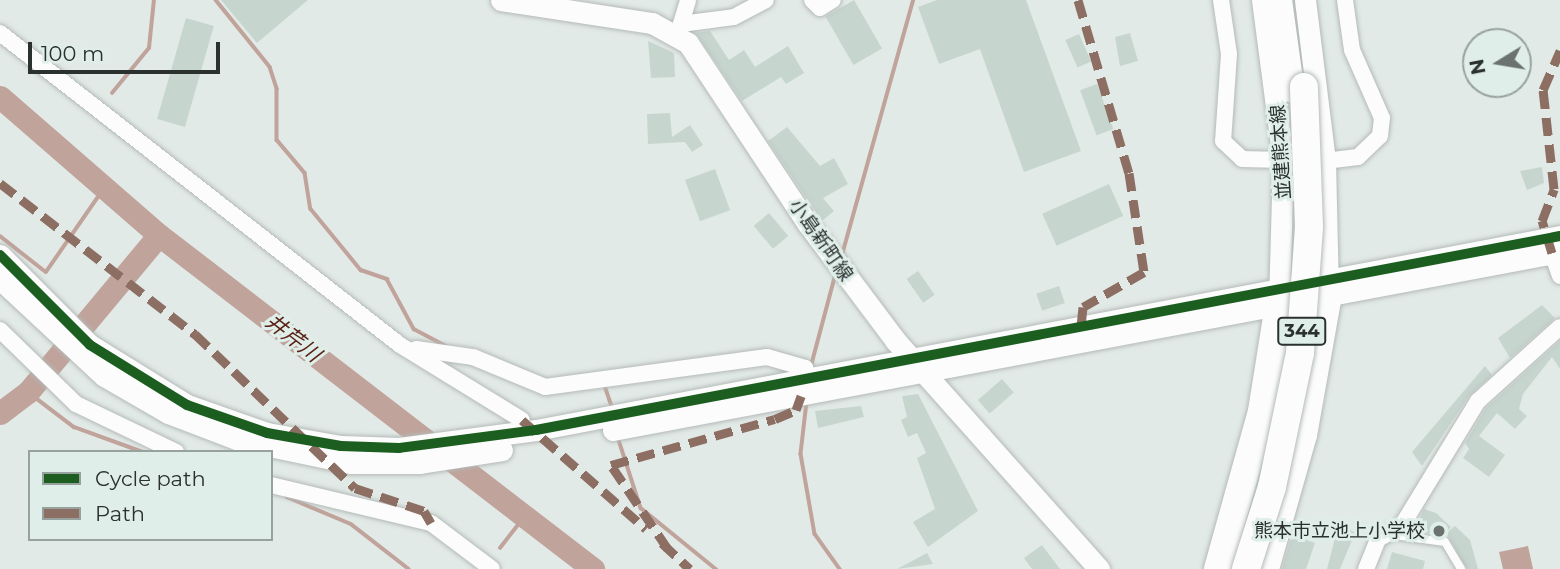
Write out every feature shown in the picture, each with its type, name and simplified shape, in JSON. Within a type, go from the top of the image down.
[{"type":"highway","name":"344","points":[[1234,569],[1272,436],[1289,326],[1296,225],[1297,88],[1278,0]]},
{"type":"highway","name":"344","points":[[1246,569],[1272,487],[1300,352],[1309,226],[1291,0]]},
{"type":"highway","points":[[1265,569],[1287,498],[1328,287]]},
{"type":"highway","points":[[1218,569],[1250,462],[1279,296]]},
{"type":"street","name":"小島新町線","points":[[501,0],[638,20],[679,30],[701,59],[830,257],[1026,494],[1099,569]]},
{"type":"street","points":[[688,0],[679,30],[734,17],[766,0]]},
{"type":"street","points":[[812,0],[820,8],[833,0]]},
{"type":"street","points":[[1221,0],[1229,54],[1223,141],[1242,159],[1283,160]]},
{"type":"street","name":"並建熊本線","points":[[1262,0],[1283,160],[1279,296]]},
{"type":"street","points":[[1305,0],[1325,161],[1328,287]]},
{"type":"street","points":[[1325,161],[1358,157],[1380,136],[1382,118],[1352,50],[1345,0]]},
{"type":"street","points":[[0,33],[400,345],[536,431]]},
{"type":"street","points":[[0,279],[38,308],[86,351],[167,413],[267,449],[346,454],[420,463],[536,431],[920,366],[1380,277],[1557,247],[1560,276]]},
{"type":"street","points":[[0,255],[38,308]]},
{"type":"street","points":[[1366,569],[1378,539],[1394,535],[1478,401],[1560,327]]},
{"type":"street","points":[[0,330],[50,380],[116,428],[171,450]]},
{"type":"street","points":[[400,345],[473,357],[545,387],[748,357],[800,363],[802,387]]},
{"type":"street","points":[[273,485],[432,523],[492,569]]},
{"type":"lane","points":[[1394,535],[1445,542],[1461,569]]},
{"type":"shaded area","points":[[1528,546],[1533,569],[1503,569],[1499,552]]},
{"type":"building","points":[[221,0],[308,0],[257,43]]},
{"type":"building","points":[[854,0],[882,48],[853,65],[825,16]]},
{"type":"building","points":[[937,0],[1026,0],[1081,151],[1024,172],[980,49],[939,64],[918,7]]},
{"type":"building","points":[[186,18],[214,26],[185,127],[157,119]]},
{"type":"building","points":[[710,31],[729,60],[744,50],[755,67],[788,46],[804,73],[786,84],[781,77],[742,101],[696,33]]},
{"type":"building","points":[[1130,33],[1138,61],[1120,66],[1115,37]]},
{"type":"building","points":[[1079,34],[1091,61],[1077,68],[1065,40]]},
{"type":"building","points":[[648,41],[674,53],[675,77],[651,78]]},
{"type":"building","points":[[1097,84],[1113,129],[1097,135],[1080,90]]},
{"type":"building","points":[[670,113],[672,137],[690,125],[703,145],[692,152],[685,142],[648,144],[647,114]]},
{"type":"building","points":[[787,127],[820,166],[834,158],[848,184],[823,198],[834,211],[822,221],[768,141]]},
{"type":"building","points":[[1542,167],[1544,183],[1527,190],[1520,171]]},
{"type":"building","points":[[715,169],[730,210],[700,221],[685,180]]},
{"type":"building","points":[[1109,184],[1123,216],[1057,246],[1042,214]]},
{"type":"building","points":[[769,213],[788,236],[773,249],[754,226]]},
{"type":"building","points":[[918,271],[935,295],[923,303],[907,279]]},
{"type":"building","points":[[1059,286],[1065,303],[1042,311],[1036,294]]},
{"type":"building","points":[[1542,305],[1555,318],[1510,358],[1498,338]]},
{"type":"building","points":[[1560,341],[1560,369],[1552,357],[1523,394],[1519,409],[1527,416],[1515,429],[1497,413],[1479,436],[1505,455],[1489,477],[1463,458],[1469,449],[1465,443],[1486,408]]},
{"type":"building","points":[[1485,366],[1492,375],[1469,396],[1422,466],[1412,452]]},
{"type":"building","points":[[1002,379],[1014,393],[990,414],[978,400]]},
{"type":"building","points":[[918,394],[978,511],[928,547],[913,522],[935,509],[917,458],[926,453],[917,433],[908,437],[901,420],[907,417],[902,396]]},
{"type":"building","points":[[861,406],[864,417],[818,428],[815,411]]},
{"type":"building","points":[[1424,509],[1436,513],[1451,527],[1443,535],[1432,527],[1430,533],[1414,531]]},
{"type":"building","points":[[1339,522],[1355,533],[1340,569],[1327,569]]},
{"type":"building","points":[[1455,526],[1470,540],[1478,569],[1467,569],[1446,533]]},
{"type":"building","points":[[1292,535],[1315,543],[1306,569],[1282,569]]},
{"type":"building","points":[[1042,545],[1060,569],[1032,569],[1024,558]]},
{"type":"building","points":[[1392,552],[1425,561],[1423,569],[1387,569]]},
{"type":"building","points":[[927,553],[933,564],[897,569]]},
{"type":"waterway","points":[[112,93],[149,48],[154,0]]},
{"type":"waterway","points":[[216,0],[270,67],[277,89],[277,140],[305,173],[311,209],[361,270],[387,279],[414,329],[448,347]]},
{"type":"waterway","points":[[842,255],[913,0]]},
{"type":"waterway","name":"井芹川","points":[[0,97],[159,235],[593,569]]},
{"type":"waterway","points":[[0,236],[46,272],[107,184]]},
{"type":"waterway","points":[[0,413],[28,392],[159,235]]},
{"type":"waterway","points":[[811,366],[835,276]]},
{"type":"waterway","points":[[605,386],[613,409]]},
{"type":"waterway","points":[[28,392],[74,427],[137,450]]},
{"type":"waterway","points":[[807,402],[801,454],[815,534],[840,569]]},
{"type":"waterway","points":[[618,437],[641,508],[716,569]]},
{"type":"waterway","points":[[287,497],[351,524],[409,569]]},
{"type":"waterway","points":[[500,548],[525,516]]},
{"type":"marked path","points":[[1078,0],[1129,173],[1144,272],[1083,307],[1081,326]]},
{"type":"marked path","points":[[1552,253],[1542,221],[1554,189],[1543,90],[1560,51]]},
{"type":"marked path","points":[[0,183],[195,334],[355,488],[424,511],[431,523]]},
{"type":"marked path","points":[[668,549],[611,465],[775,419],[796,410],[801,396]]},
{"type":"marked path","points":[[522,420],[646,529]]},
{"type":"marked path","points":[[662,543],[690,569]]},
{"type":"cycle path","points":[[0,255],[90,345],[187,405],[267,433],[341,446],[399,448],[536,430],[1560,236]]},
{"type":"place","name":"熊本市立池上小学校","points":[[1439,531]]}]
